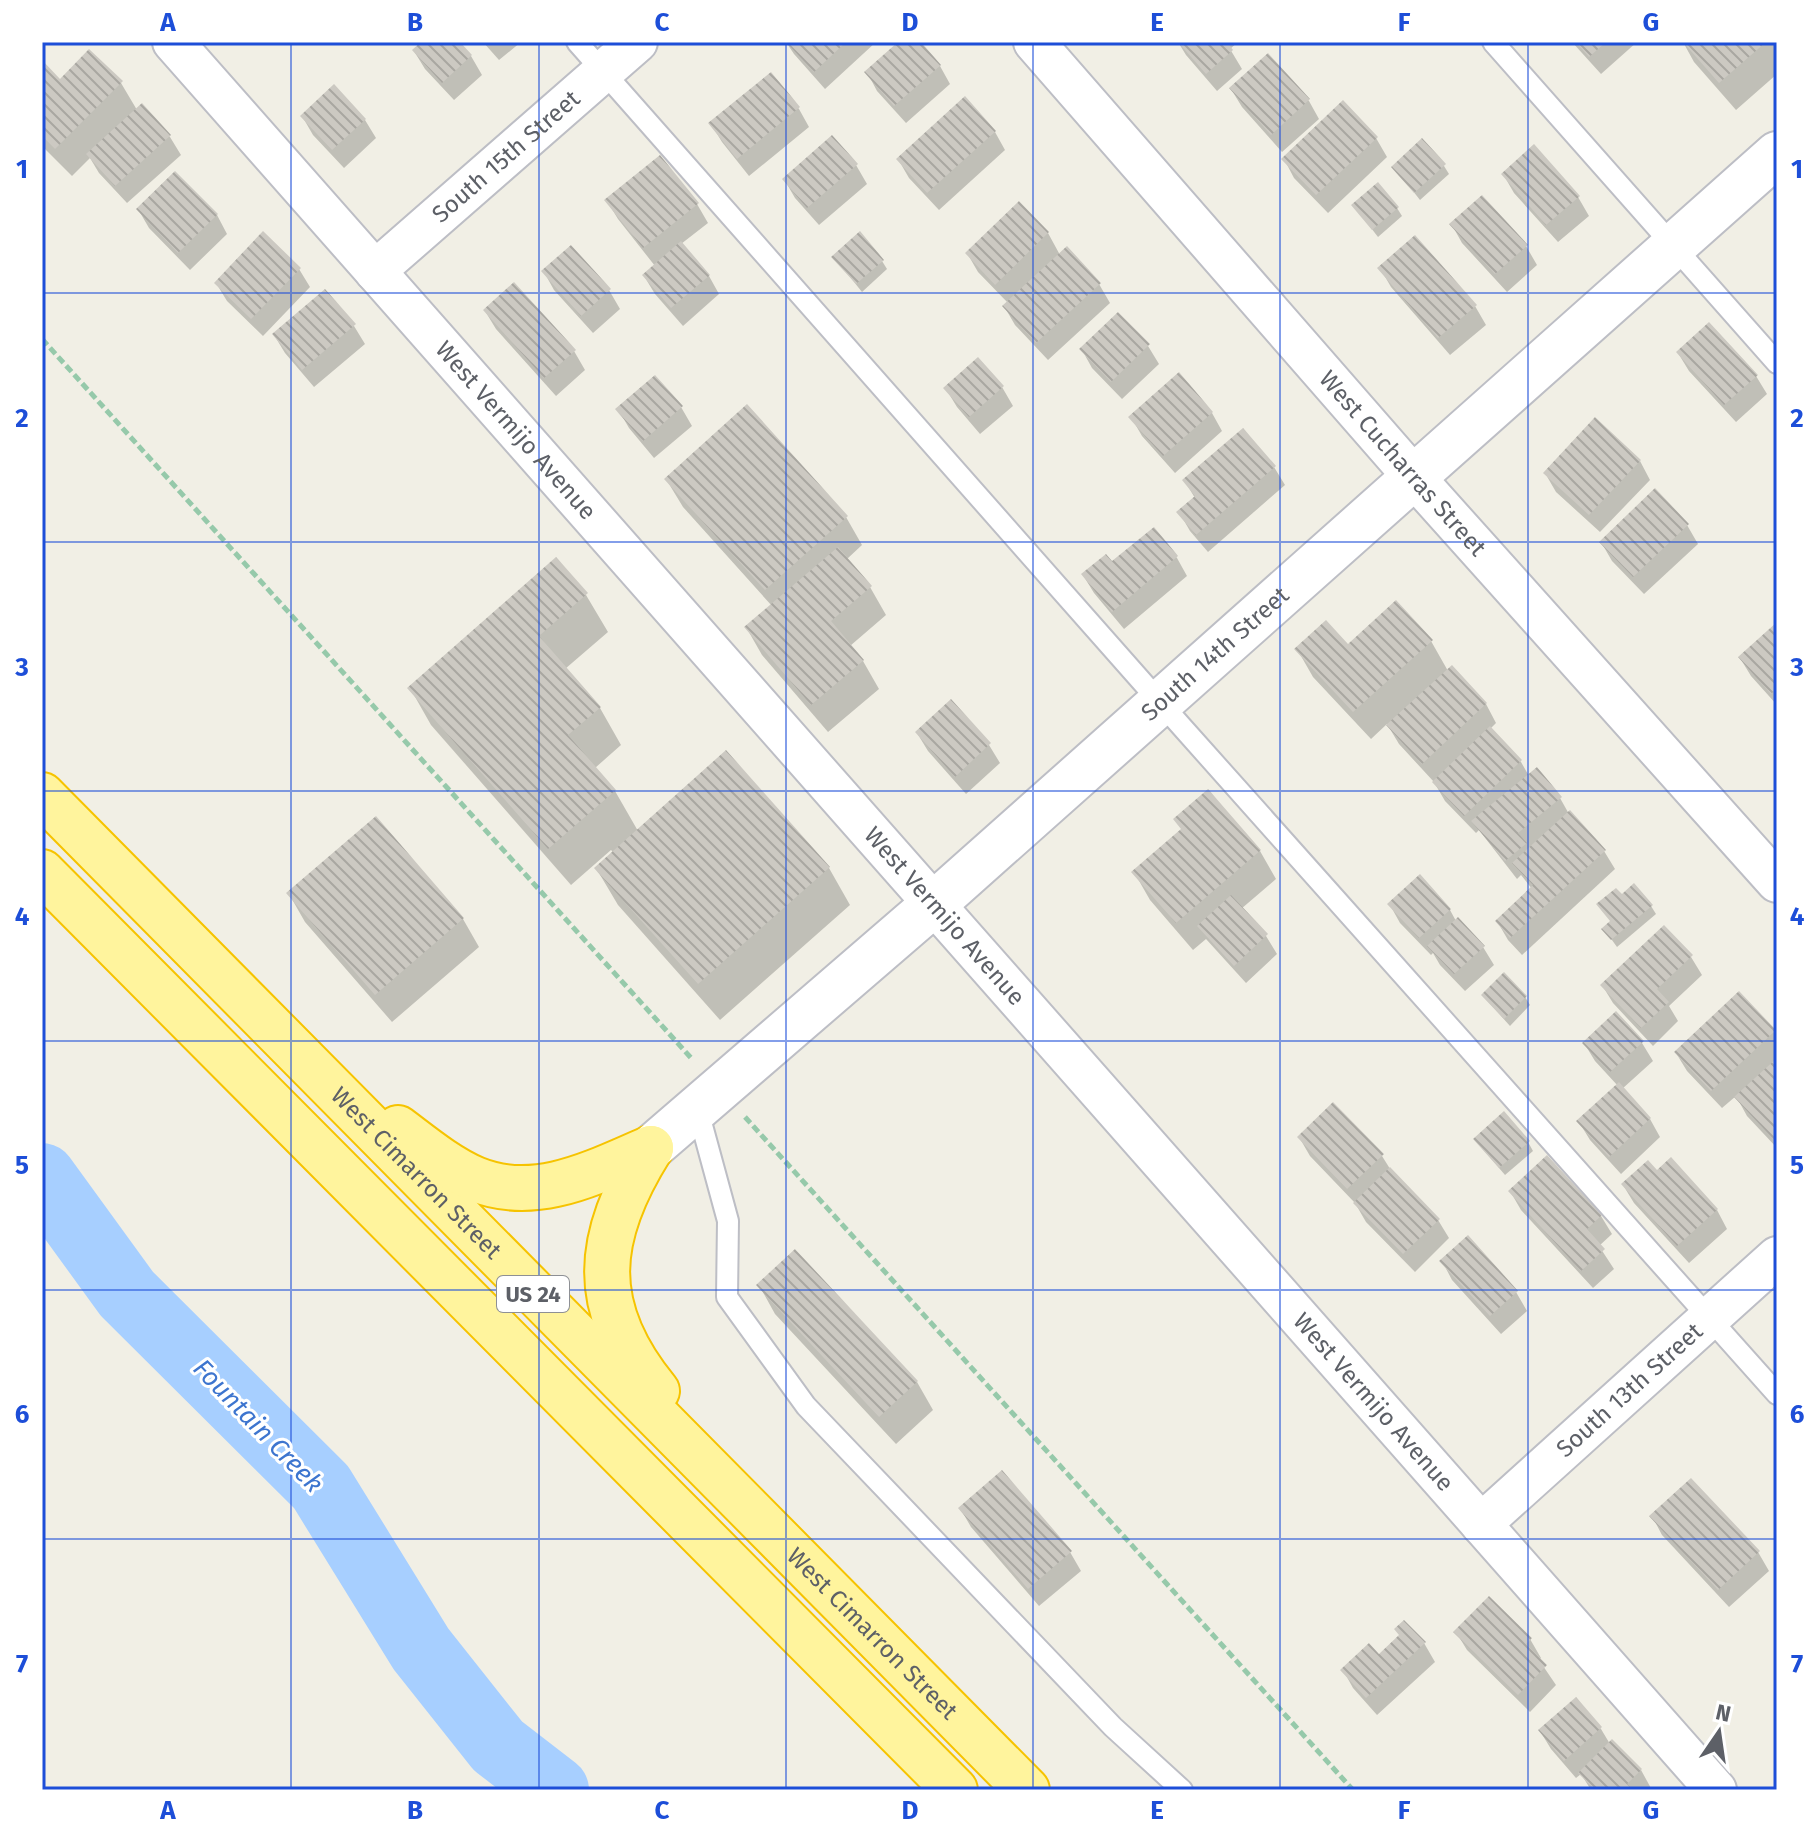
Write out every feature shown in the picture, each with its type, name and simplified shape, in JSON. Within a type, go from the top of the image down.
[{"type":"highway","name":"West Cimarron Street","points":[[42,795],[1027,1790]]},
{"type":"highway","name":"US 24","points":[[42,872],[955,1790]]},
{"type":"highway","points":[[228,984],[392,1123],[439,1158],[475,1179],[510,1188],[537,1189],[566,1183],[651,1148]]},
{"type":"highway","points":[[651,1148],[623,1199],[613,1231],[606,1283],[612,1311],[626,1348],[652,1385],[783,1545]]},
{"type":"street","name":"West Vermijo Avenue","points":[[173,42],[1716,1790]]},
{"type":"street","name":"South 15th Street","points":[[375,271],[637,42]]},
{"type":"street","name":"West Cucharras Street","points":[[1034,42],[1413,476],[1777,882]]},
{"type":"street","name":"South 14th Street","points":[[651,1148],[697,1086],[935,903],[1777,154]]},
{"type":"street","name":"South 13th Street","points":[[1481,1524],[1777,1257]]},
{"type":"lane","points":[[577,42],[1777,1394]]},
{"type":"lane","points":[[1493,42],[1777,363]]},
{"type":"lane","points":[[697,1086],[728,1221],[727,1297],[806,1406],[1113,1727],[1182,1790]]},
{"type":"path","points":[[42,339],[697,1086]]},
{"type":"path","points":[[743,1116],[1353,1790]]},
{"type":"building","points":[[421,42],[460,42],[472,55],[442,83],[412,50]]},
{"type":"building","points":[[786,42],[846,42],[814,72]]},
{"type":"building","points":[[898,42],[921,42],[941,65],[894,106],[864,72]]},
{"type":"building","points":[[1178,42],[1227,42],[1233,50],[1206,74]]},
{"type":"building","points":[[1576,42],[1606,42],[1589,57]]},
{"type":"building","points":[[1683,42],[1766,42],[1719,83]]},
{"type":"building","points":[[89,49],[123,81],[55,149],[42,136],[42,60],[60,79]]},
{"type":"building","points":[[1268,53],[1310,99],[1271,135],[1229,88]]},
{"type":"building","points":[[771,72],[800,107],[737,159],[708,123]]},
{"type":"building","points":[[334,84],[366,119],[332,150],[300,116]]},
{"type":"building","points":[[965,96],[996,131],[927,193],[896,159]]},
{"type":"building","points":[[1343,100],[1378,137],[1316,195],[1281,159]]},
{"type":"building","points":[[142,103],[171,135],[115,186],[86,154]]},
{"type":"building","points":[[832,135],[858,164],[807,208],[782,179]]},
{"type":"building","points":[[1422,138],[1446,164],[1414,193],[1391,167]]},
{"type":"building","points":[[1534,144],[1580,196],[1546,225],[1501,174]]},
{"type":"building","points":[[660,155],[699,203],[643,248],[604,200]]},
{"type":"building","points":[[175,171],[218,214],[178,253],[136,209]]},
{"type":"building","points":[[1378,182],[1399,207],[1372,230],[1351,205]]},
{"type":"building","points":[[1482,195],[1528,245],[1495,274],[1449,224]]},
{"type":"building","points":[[1019,201],[1049,232],[995,285],[965,253]]},
{"type":"building","points":[[263,231],[301,268],[251,319],[214,283]]},
{"type":"building","points":[[860,231],[884,260],[856,284],[831,257]]},
{"type":"building","points":[[1415,235],[1477,305],[1438,338],[1377,268]]},
{"type":"building","points":[[681,241],[710,275],[671,308],[642,275]]},
{"type":"building","points":[[571,245],[611,289],[581,316],[541,271]]},
{"type":"building","points":[[1067,246],[1101,283],[1036,343],[1002,306]]},
{"type":"building","points":[[514,282],[576,350],[544,378],[483,310]]},
{"type":"building","points":[[325,289],[356,324],[302,370],[272,334]]},
{"type":"building","points":[[1118,312],[1150,344],[1111,382],[1079,349]]},
{"type":"building","points":[[1709,322],[1758,375],[1724,405],[1676,352]]},
{"type":"building","points":[[978,357],[1004,386],[969,417],[943,388]]},
{"type":"building","points":[[1179,372],[1213,412],[1163,456],[1128,417]]},
{"type":"building","points":[[655,375],[683,406],[643,441],[615,409]]},
{"type":"building","points":[[747,404],[848,516],[765,590],[664,479]]},
{"type":"building","points":[[1595,417],[1641,460],[1589,515],[1543,473]]},
{"type":"building","points":[[1243,428],[1276,466],[1196,535],[1176,512],[1195,496],[1182,480]]},
{"type":"building","points":[[1655,488],[1689,524],[1633,577],[1599,542]]},
{"type":"building","points":[[1154,527],[1178,556],[1112,612],[1081,574],[1106,554],[1112,561]]},
{"type":"building","points":[[838,547],[872,586],[831,621],[864,660],[811,705],[744,627]]},
{"type":"building","points":[[556,557],[588,593],[539,636],[601,707],[568,735],[616,790],[548,849],[407,688]]},
{"type":"building","points":[[1396,600],[1433,640],[1353,712],[1294,649],[1326,620],[1348,644]]},
{"type":"building","points":[[1777,622],[1777,688],[1771,694],[1738,657]]},
{"type":"building","points":[[1452,665],[1487,703],[1422,764],[1386,725]]},
{"type":"building","points":[[951,699],[991,743],[955,777],[915,732]]},
{"type":"building","points":[[1490,726],[1522,760],[1464,816],[1432,782]]},
{"type":"building","points":[[726,750],[830,867],[698,984],[594,868]]},
{"type":"building","points":[[1537,767],[1562,797],[1518,833],[1527,843],[1505,861],[1471,821]]},
{"type":"building","points":[[1208,789],[1261,850],[1176,923],[1131,872],[1181,829],[1173,819]]},
{"type":"building","points":[[1570,810],[1606,850],[1510,938],[1495,921],[1533,885],[1512,863]]},
{"type":"building","points":[[376,816],[464,918],[375,995],[286,893]]},
{"type":"building","points":[[1420,874],[1451,909],[1419,938],[1387,904]]},
{"type":"building","points":[[1634,883],[1653,905],[1611,940],[1601,929],[1610,921],[1596,904],[1616,888],[1622,894]]},
{"type":"building","points":[[1231,895],[1268,934],[1234,966],[1197,926]]},
{"type":"building","points":[[1458,917],[1485,946],[1454,974],[1427,946]]},
{"type":"building","points":[[1664,925],[1693,955],[1657,989],[1669,1002],[1641,1028],[1600,985]]},
{"type":"building","points":[[1504,972],[1527,996],[1504,1019],[1481,995]]},
{"type":"building","points":[[1739,991],[1776,1030],[1711,1091],[1674,1052]]},
{"type":"building","points":[[1616,1011],[1644,1041],[1610,1072],[1582,1043]]},
{"type":"building","points":[[1777,1058],[1777,1143],[1734,1097]]},
{"type":"building","points":[[1619,1082],[1651,1118],[1609,1157],[1576,1121]]},
{"type":"building","points":[[1333,1102],[1384,1154],[1347,1189],[1297,1137]]},
{"type":"building","points":[[1504,1111],[1530,1141],[1499,1168],[1473,1139]]},
{"type":"building","points":[[1547,1155],[1602,1215],[1587,1229],[1605,1249],[1581,1271],[1508,1191]]},
{"type":"building","points":[[1671,1157],[1718,1209],[1677,1246],[1621,1184],[1648,1160],[1657,1170]]},
{"type":"building","points":[[1390,1167],[1440,1219],[1403,1254],[1353,1203]]},
{"type":"building","points":[[1468,1235],[1518,1291],[1490,1316],[1439,1261]]},
{"type":"building","points":[[795,1249],[918,1381],[879,1417],[756,1285]]},
{"type":"building","points":[[1002,1470],[1072,1551],[1028,1589],[958,1508]]},
{"type":"building","points":[[1691,1478],[1760,1551],[1718,1590],[1649,1516]]},
{"type":"building","points":[[1489,1596],[1532,1638],[1526,1644],[1547,1665],[1518,1695],[1453,1632]]},
{"type":"building","points":[[1404,1620],[1426,1642],[1366,1698],[1340,1670],[1369,1643],[1379,1654],[1399,1635],[1394,1629]]},
{"type":"building","points":[[1576,1697],[1602,1727],[1564,1761],[1538,1730]]},
{"type":"building","points":[[1612,1739],[1642,1769],[1627,1784],[1633,1790],[1595,1790],[1578,1773]]},
{"type":"waterway","name":"Fountain Creek","points":[[42,1177],[127,1294],[321,1487],[421,1649],[498,1746],[555,1790]]}]
